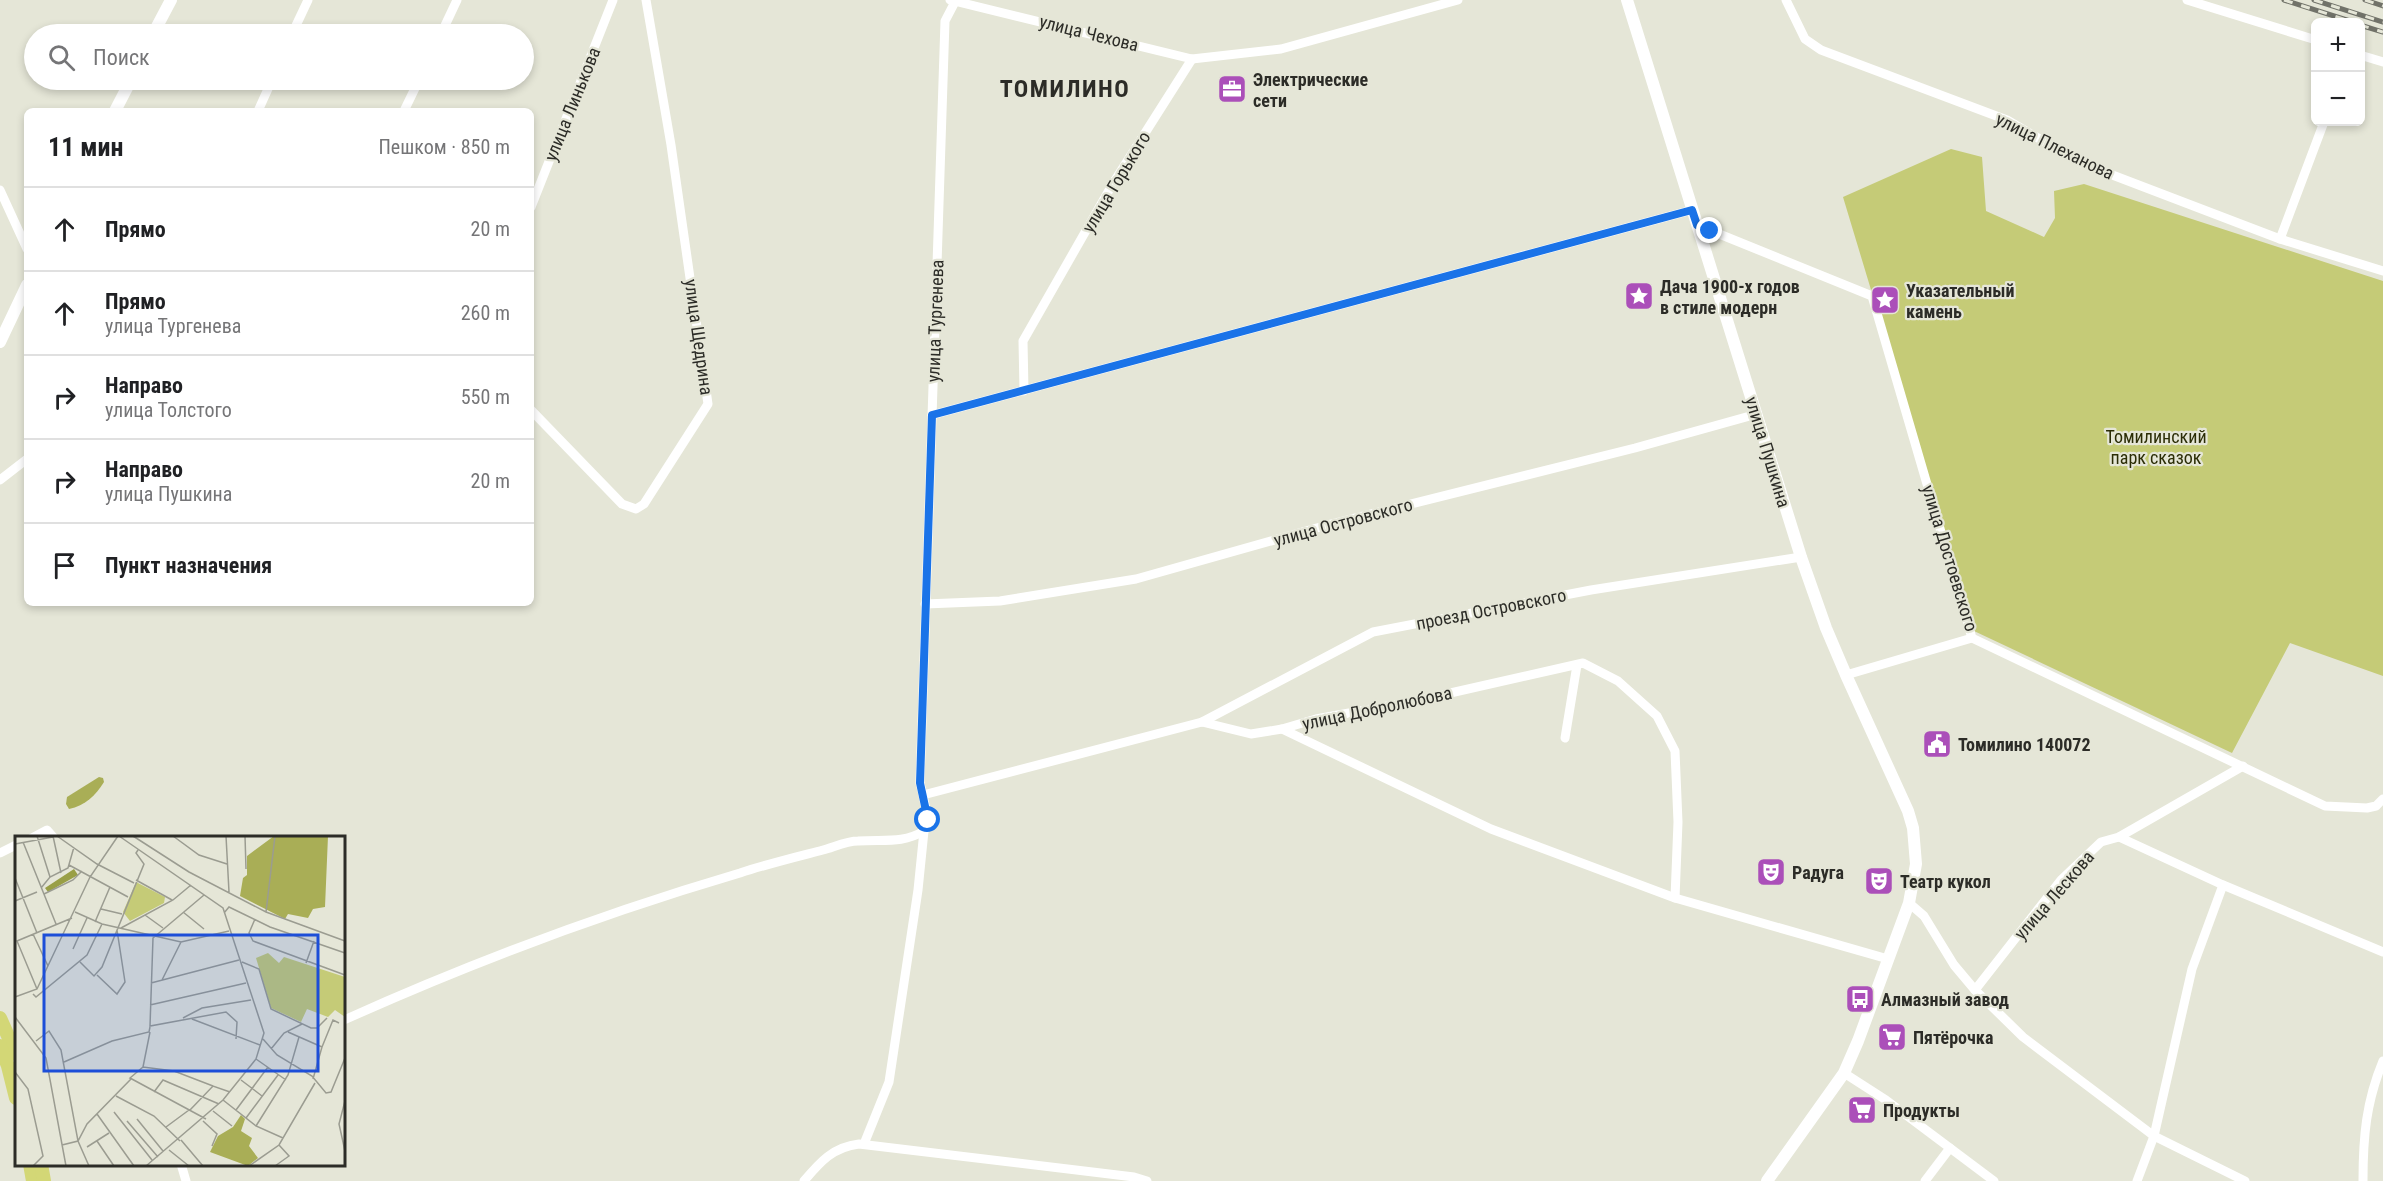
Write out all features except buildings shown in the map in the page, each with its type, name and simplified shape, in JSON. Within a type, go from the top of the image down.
[{"type":"main road","points":[[158,24],[171,0]]},
{"type":"main road","name":"улица Пушкина","points":[[1627,0],[1801,557],[1846,675],[1887,761],[1913,828],[1916,864],[1910,900],[1858,1041],[1844,1074],[1767,1181]]},
{"type":"main road","points":[[117,108],[126,90]]},
{"type":"main road","points":[[0,342],[24,291]]},
{"type":"main road","points":[[0,1018],[15,1052]]},
{"type":"main road","points":[[0,1046],[15,1094]]},
{"type":"main road","points":[[30,1166],[33,1181]]},
{"type":"main road","points":[[41,1166],[44,1181]]},
{"type":"street","points":[[297,24],[308,0]]},
{"type":"street","points":[[446,24],[457,0]]},
{"type":"street","name":"улица Линькова","points":[[534,199],[613,0]]},
{"type":"street","name":"улица Щедрина","points":[[534,413],[622,504],[636,509],[644,504],[708,404],[671,144],[646,0]]},
{"type":"street","name":"улица Чехова","points":[[954,0],[1192,58]]},
{"type":"street","name":"улица Тургенева","points":[[864,1144],[889,1082],[918,891],[924,831],[928,820],[922,792],[925,604],[945,21],[954,0]]},
{"type":"street","points":[[1192,58],[1281,49],[1458,0]]},
{"type":"street","name":"улица Плеханова","points":[[1786,0],[1805,39],[1821,50],[2007,120],[2081,163],[2280,239],[2383,271]]},
{"type":"street","points":[[2187,0],[2311,38]]},
{"type":"street","points":[[2365,56],[2383,62]]},
{"type":"street","name":"улица Горького","points":[[1024,391],[1023,341],[1112,185],[1192,58]]},
{"type":"street","points":[[259,108],[267,90]]},
{"type":"street","points":[[405,108],[414,90]]},
{"type":"street","points":[[2280,239],[2322,126]]},
{"type":"street","points":[[0,190],[24,242]]},
{"type":"street","points":[[932,415],[1692,210]]},
{"type":"street","name":"улица Достоевского","points":[[1697,225],[1872,296],[1972,639],[2325,806],[2367,808],[2376,806],[2383,799]]},
{"type":"street","name":"улица Островского","points":[[925,604],[1000,601],[1136,579],[1330,524],[1635,448],[1758,414]]},
{"type":"street","points":[[0,480],[24,461]]},
{"type":"street","name":"проезд Островского","points":[[922,792],[1202,722],[1373,632],[1591,590],[1801,557]]},
{"type":"street","points":[[1846,675],[1972,639]]},
{"type":"street","points":[[1565,738],[1577,665],[1583,663],[1618,681],[1657,716],[1675,751],[1678,822],[1675,898]]},
{"type":"street","name":"улица Добролюбова","points":[[1282,729],[1316,719],[1415,701],[1577,665]]},
{"type":"street","points":[[1202,722],[1251,734],[1282,729]]},
{"type":"street","name":"улица Добролюбова","points":[[1282,729],[1491,829],[1675,898],[1888,959]]},
{"type":"street","name":"улица Лескова","points":[[1975,990],[2061,880],[2090,850],[2101,842],[2119,837],[2242,766]]},
{"type":"street","points":[[34,836],[47,830],[53,836]]},
{"type":"street","points":[[345,1020],[443,976],[594,920],[740,873],[858,840],[895,841],[914,837],[924,831]]},
{"type":"street","points":[[2119,837],[2223,885],[2383,952]]},
{"type":"street","points":[[0,853],[15,846]]},
{"type":"street","points":[[2137,1181],[2154,1136],[2192,969],[2223,885]]},
{"type":"street","points":[[1910,900],[1924,916],[1954,965],[1975,990],[2023,1037],[2154,1136],[2245,1181]]},
{"type":"street","points":[[2363,1181],[2363,1134],[2369,1100],[2383,1061]]},
{"type":"street","points":[[1844,1074],[1886,1100],[1994,1181]]},
{"type":"street","points":[[804,1181],[819,1162],[838,1149],[864,1144],[1134,1177],[1147,1181]]},
{"type":"street","points":[[1925,1181],[1950,1148]]},
{"type":"street","points":[[182,1166],[186,1181]]},
{"type":"green space","name":"Томилинский парк сказок","points":[[1951,149],[1982,157],[1986,211],[2044,237],[2055,218],[2054,191],[2084,184],[2383,281],[2383,676],[2290,643],[2232,753],[1974,631],[1843,197]]},
{"type":"green space","points":[[99,777],[103,778],[104,782],[94,795],[85,803],[69,809],[66,804],[67,797]]},
{"type":"railway","points":[[2284,0],[2340,18]]},
{"type":"railway","points":[[2314,0],[2383,22]]},
{"type":"railway","points":[[2365,0],[2383,6]]},
{"type":"railway","points":[[2365,27],[2383,32]]},
{"type":"place","name":"Электрические сети","points":[[1232,89]]},
{"type":"place","name":"Дача 1900-х годов в стиле модерн","points":[[1639,296]]},
{"type":"place","name":"Указательный камень","points":[[1885,300]]},
{"type":"place","name":"Томилино 140072","points":[[1937,744]]},
{"type":"place","name":"Радуга","points":[[1771,872]]},
{"type":"place","name":"Театр кукол","points":[[1879,881]]},
{"type":"place","name":"Алмазный завод","points":[[1860,999]]},
{"type":"place","name":"Пятёрочка","points":[[1892,1037]]},
{"type":"place","name":"Продукты","points":[[1862,1110]]},
{"type":"district","name":"ТОМИЛИНО","points":[[1065,89]]},
{"type":"route","points":[[928,820],[920,783],[932,415],[1692,210],[1697,225],[1710,231]]}]
